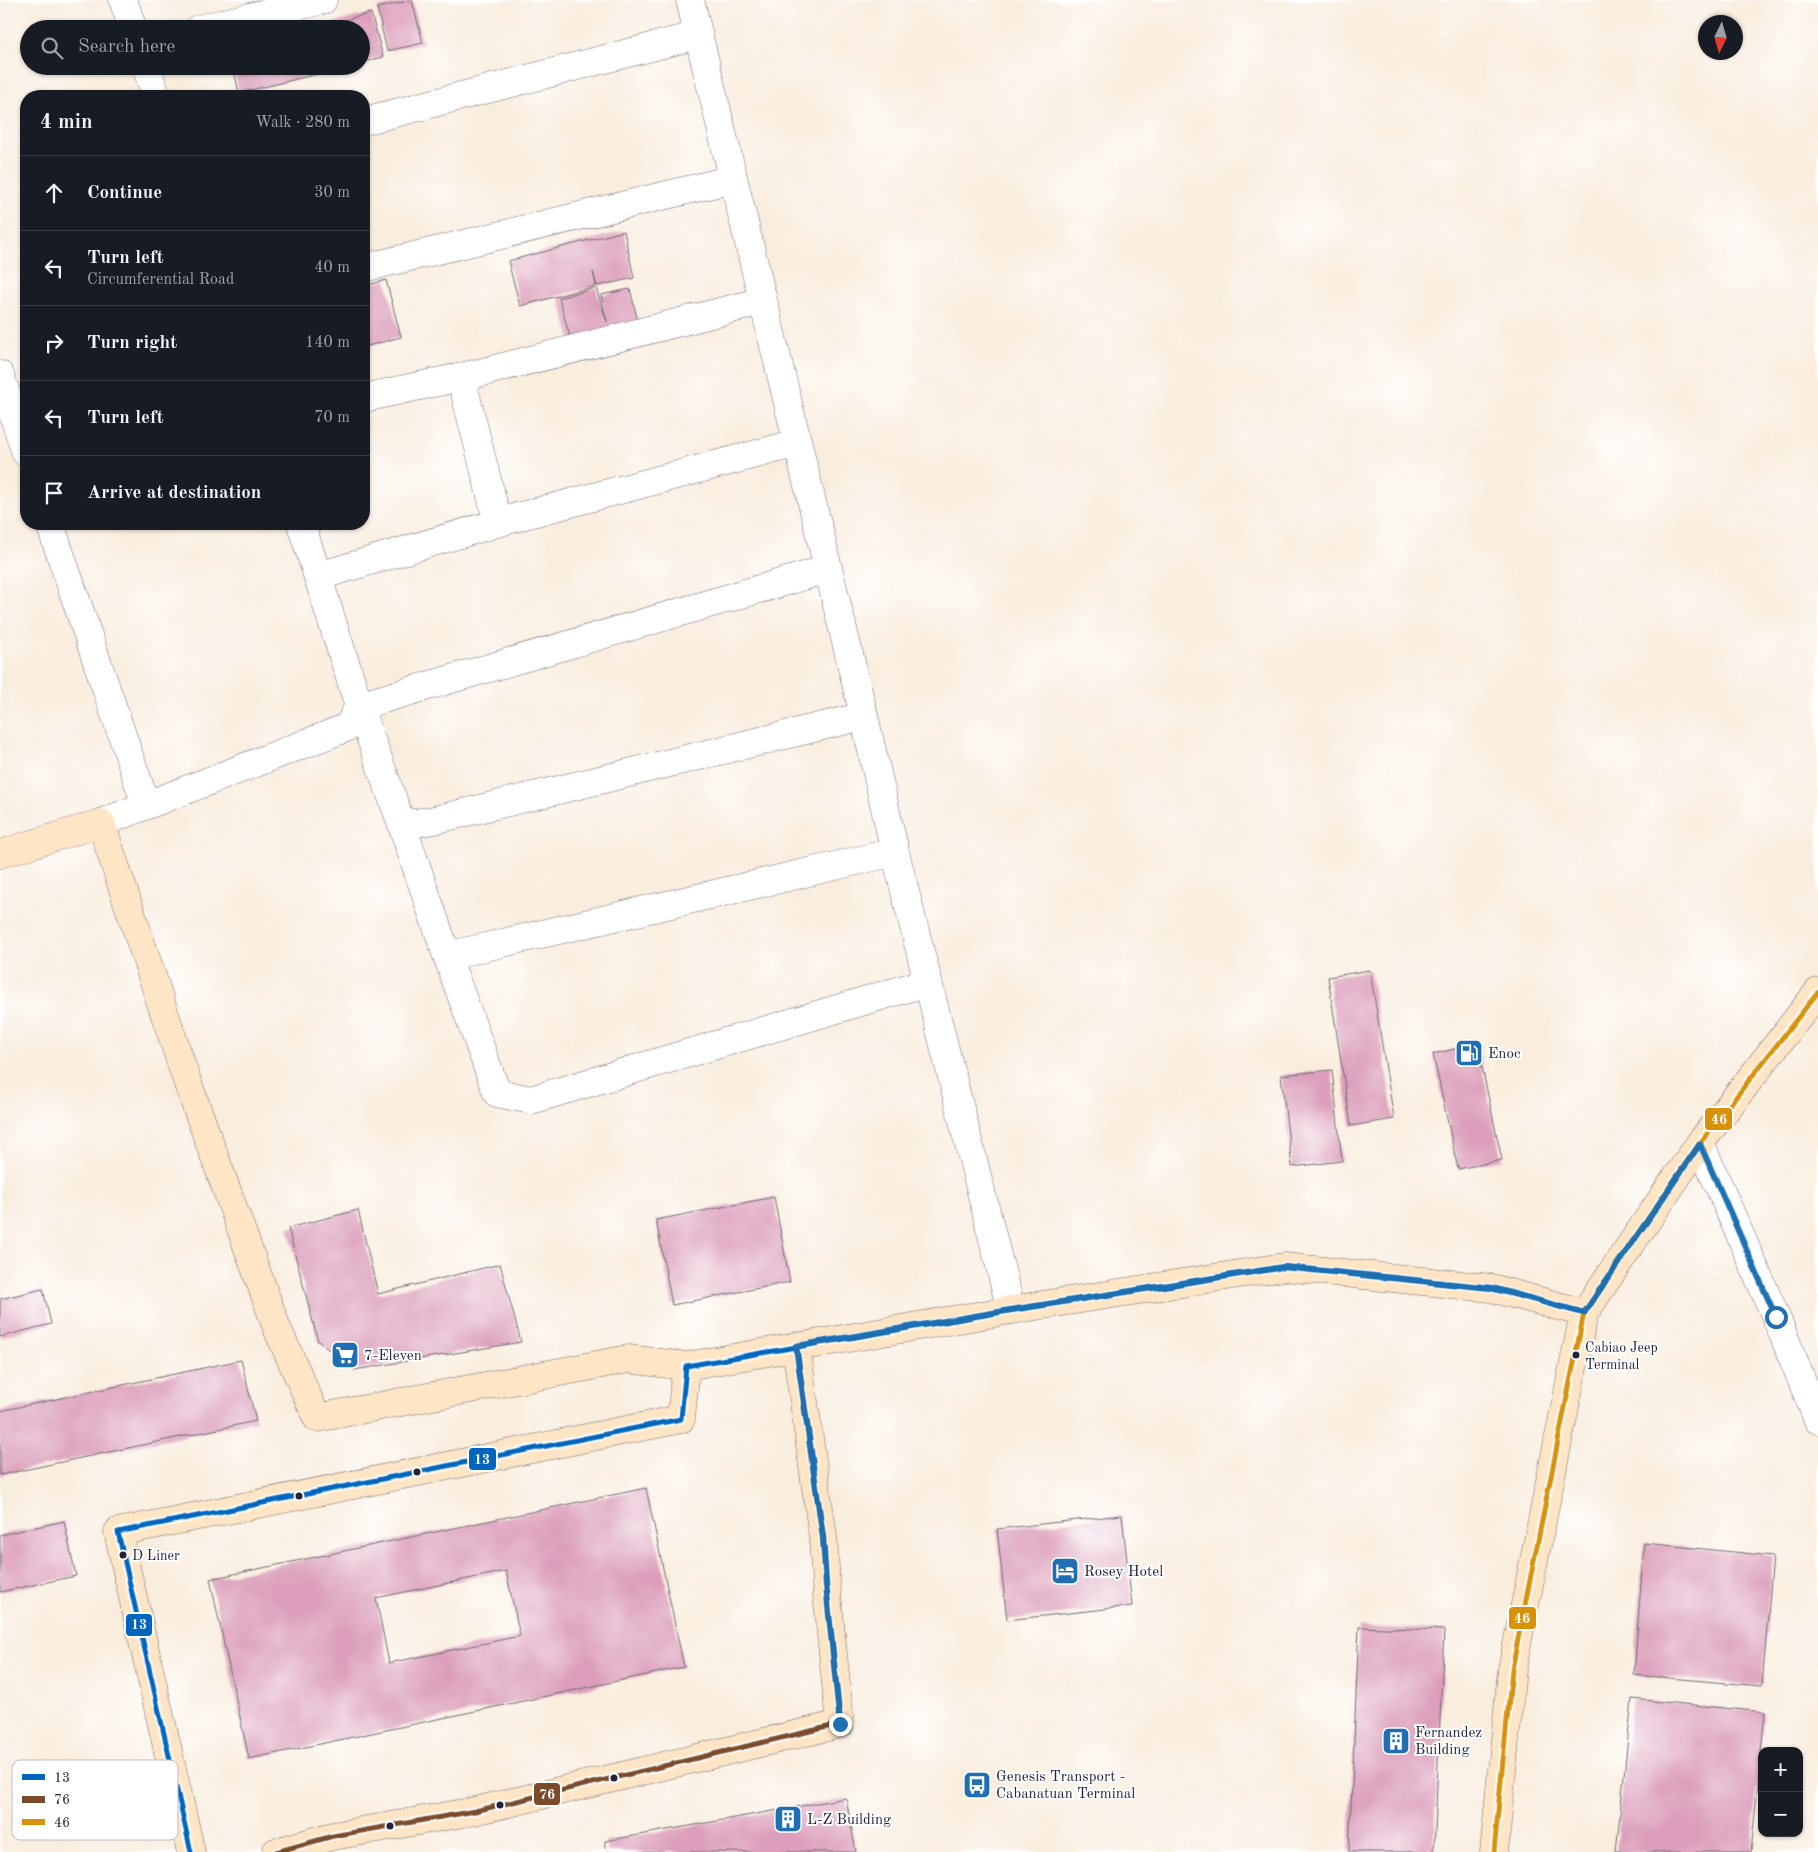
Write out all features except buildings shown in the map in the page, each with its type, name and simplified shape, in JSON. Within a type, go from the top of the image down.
[{"type":"street","points":[[124,0],[130,20]]},
{"type":"street","points":[[237,20],[323,0]]},
{"type":"street","points":[[690,0],[864,716],[895,852],[1011,1310]]},
{"type":"street","points":[[370,118],[698,35]]},
{"type":"street","points":[[149,75],[154,90]]},
{"type":"street","points":[[370,267],[733,179]]},
{"type":"street","points":[[370,397],[763,302]]},
{"type":"street","points":[[0,375],[20,435]]},
{"type":"street","points":[[461,376],[498,523]]},
{"type":"street","points":[[318,576],[498,523],[798,443]]},
{"type":"street","points":[[52,530],[146,805]]},
{"type":"street","points":[[303,530],[359,706],[497,1093],[531,1100],[928,982]]},
{"type":"street","points":[[0,854],[101,823],[348,727],[359,706],[828,569]]},
{"type":"street","points":[[402,825],[444,818],[864,716]]},
{"type":"street","points":[[101,823],[191,1090],[277,1328],[317,1418],[628,1358],[686,1366],[1011,1310],[1284,1267],[1492,1288],[1584,1313]]},
{"type":"street","points":[[447,956],[895,852]]},
{"type":"street","points":[[1494,1852],[1512,1669],[1584,1313],[1700,1144],[1818,992]]},
{"type":"street","points":[[1700,1144],[1776,1317],[1818,1420]]},
{"type":"street","points":[[276,1852],[333,1836],[475,1810],[840,1724],[823,1537],[796,1346]]},
{"type":"street","points":[[170,1760],[118,1532],[681,1420],[686,1366]]},
{"type":"street","points":[[178,1795],[191,1852]]},
{"type":"transit line","name":"46","points":[[1494,1852],[1512,1669],[1584,1313],[1700,1143],[1818,992]]},
{"type":"transit line","name":"13","points":[[170,1760],[118,1532],[681,1419],[686,1366],[1011,1310],[1284,1267],[1491,1288],[1584,1313]]},
{"type":"transit line","name":"76","points":[[276,1852],[333,1836],[475,1811],[840,1724],[823,1537],[796,1346]]},
{"type":"transit line","name":"13","points":[[178,1795],[191,1852]]},
{"type":"place","name":"Enoc","points":[[1469,1053]]},
{"type":"place","name":"7-Eleven","points":[[345,1355]]},
{"type":"place","name":"Cabiao Jeep Terminal","points":[[1576,1355]]},
{"type":"place","name":"D Liner","points":[[123,1555]]},
{"type":"place","name":"Rosey Hotel","points":[[1065,1571]]},
{"type":"place","name":"Fernandez Building","points":[[1396,1741]]},
{"type":"place","name":"Genesis Transport - Cabanatuan Terminal","points":[[977,1785]]},
{"type":"place","name":"L-Z Building","points":[[788,1819]]},
{"type":"route","points":[[840,1724],[823,1537],[796,1346],[1284,1267],[1492,1288],[1584,1313],[1700,1144],[1776,1317]]}]
